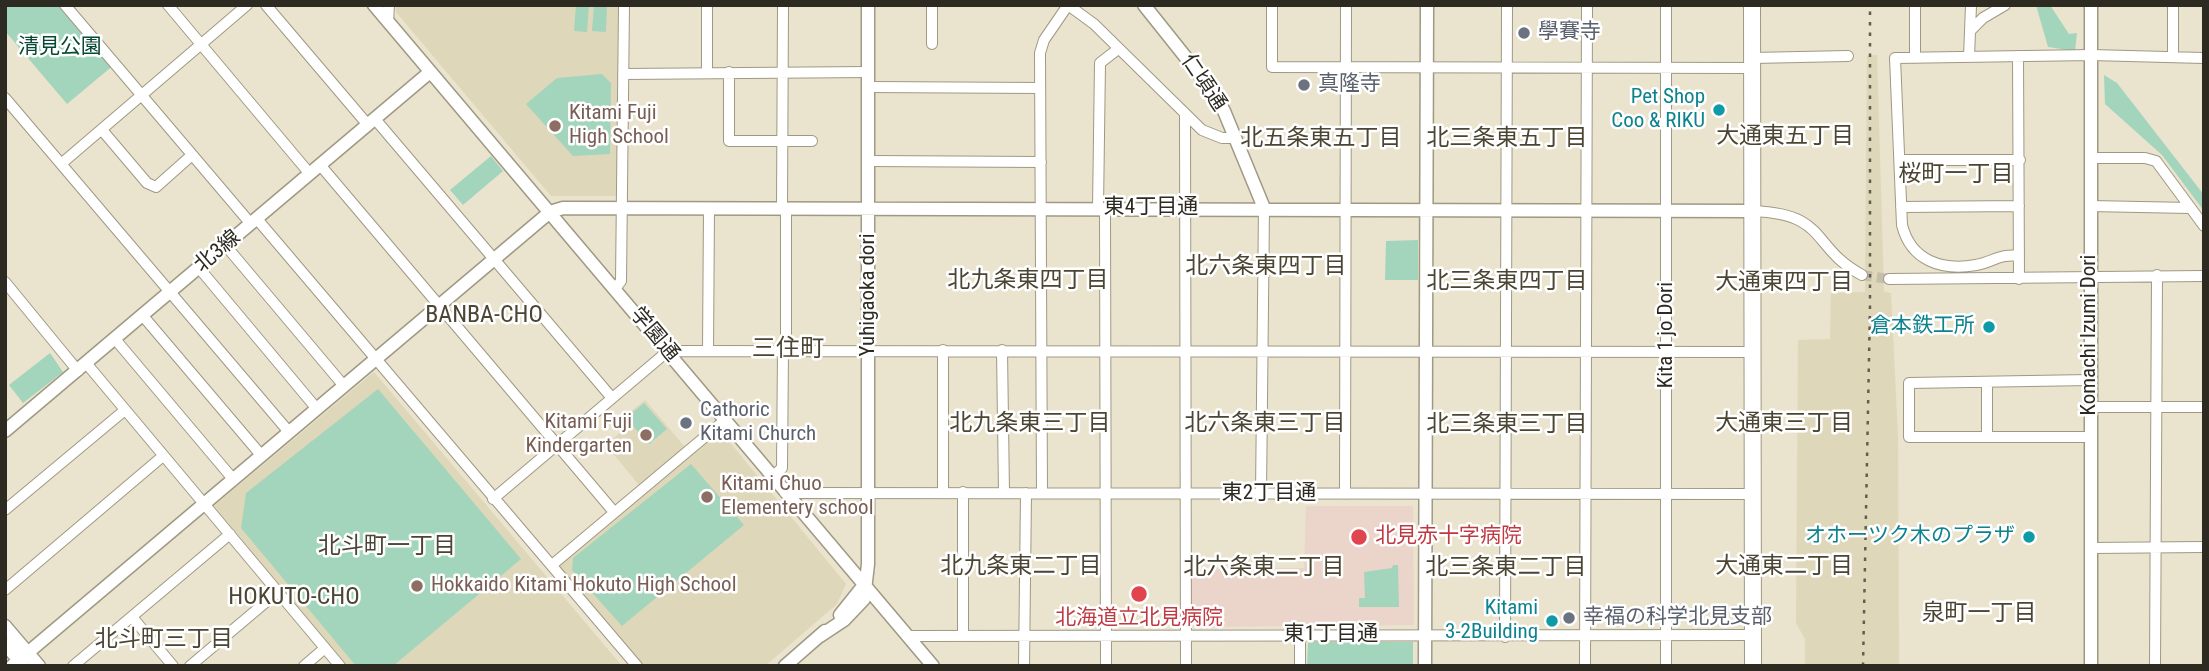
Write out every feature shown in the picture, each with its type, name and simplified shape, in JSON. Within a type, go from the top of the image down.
[{"type":"highway","points":[[1752,5],[1753,666]]},
{"type":"street","points":[[65,5],[192,155],[376,358],[637,666]]},
{"type":"street","points":[[168,5],[310,174]]},
{"type":"street","points":[[61,164],[247,5]]},
{"type":"street","points":[[266,5],[495,259],[612,398]]},
{"type":"street","name":"学園通","points":[[374,5],[933,666]]},
{"type":"street","points":[[388,22],[389,5]]},
{"type":"street","points":[[615,289],[621,281],[624,5]]},
{"type":"street","points":[[707,5],[707,73]]},
{"type":"street","points":[[772,477],[782,468],[783,5]]},
{"type":"street","name":"Yuhigaoka dori","points":[[864,585],[869,493],[869,5]]},
{"type":"street","points":[[932,5],[932,44]]},
{"type":"street","points":[[1042,493],[1040,53],[1044,40],[1068,5],[1094,24],[1202,130],[1222,138],[1235,138]]},
{"type":"street","name":"仁頃通","points":[[1144,5],[1207,84],[1235,138],[1264,208]]},
{"type":"street","points":[[1272,5],[1272,67],[1667,69],[1848,56]]},
{"type":"street","points":[[1345,494],[1346,5]]},
{"type":"street","points":[[1425,666],[1427,5]]},
{"type":"street","points":[[1505,637],[1507,5]]},
{"type":"street","points":[[1585,666],[1587,5]]},
{"type":"street","name":"Kita 1 jo Dori","points":[[1666,5],[1666,666]]},
{"type":"street","points":[[1915,58],[1916,5]]},
{"type":"street","points":[[1969,57],[1971,5]]},
{"type":"street","points":[[1971,30],[1983,18],[2006,5]]},
{"type":"street","name":"Komachi Izumi Dori","points":[[2091,5],[2091,666]]},
{"type":"street","points":[[2173,5],[2173,57]]},
{"type":"street","points":[[1106,666],[1107,351],[1099,73],[1101,63],[1118,49]]},
{"type":"street","points":[[2019,256],[1995,257],[1978,265],[1936,265],[1918,256],[1905,239],[1901,207],[1895,58],[2091,55],[2204,58]]},
{"type":"street","points":[[2018,56],[2019,279]]},
{"type":"street","name":"北3線","points":[[5,431],[430,72]]},
{"type":"street","points":[[729,72],[729,141],[811,141]]},
{"type":"street","points":[[623,74],[868,72]]},
{"type":"street","points":[[869,87],[1040,88]]},
{"type":"street","points":[[5,98],[289,432]]},
{"type":"street","points":[[1185,116],[1186,666]]},
{"type":"street","points":[[102,130],[147,183],[156,187],[192,155]]},
{"type":"street","points":[[2091,158],[2145,158],[2156,161],[2204,226]]},
{"type":"street","points":[[1900,160],[2020,160]]},
{"type":"street","points":[[870,161],[1041,162]]},
{"type":"street","points":[[321,166],[614,512]]},
{"type":"street","points":[[1901,207],[2019,206]]},
{"type":"street","points":[[2090,206],[2190,208]]},
{"type":"street","name":"東4丁目通","points":[[550,212],[563,208],[1753,211]]},
{"type":"street","points":[[708,351],[709,208]]},
{"type":"street","points":[[1261,495],[1265,352],[1264,208]]},
{"type":"street","points":[[1753,211],[1779,212],[1802,221],[1826,241],[1841,260],[1862,275]]},
{"type":"street","points":[[20,661],[550,212]]},
{"type":"street","points":[[226,246],[344,386]]},
{"type":"street","points":[[199,268],[317,409]]},
{"type":"street","points":[[2155,666],[2157,275]]},
{"type":"street","points":[[1889,279],[2204,276]]},
{"type":"street","points":[[5,282],[125,410],[340,666]]},
{"type":"street","points":[[143,316],[261,455]]},
{"type":"street","points":[[114,340],[233,479]]},
{"type":"street","points":[[493,499],[668,351],[1043,349],[1753,352]]},
{"type":"street","points":[[943,350],[943,492]]},
{"type":"street","points":[[1003,350],[1004,492]]},
{"type":"street","points":[[2090,380],[1909,383],[1909,437],[2090,437]]},
{"type":"street","points":[[1986,382],[1987,436]]},
{"type":"street","points":[[2090,407],[2204,407]]},
{"type":"street","points":[[5,510],[125,410]]},
{"type":"street","points":[[552,565],[725,420]]},
{"type":"street","points":[[5,590],[163,456]]},
{"type":"street","points":[[963,492],[963,635]]},
{"type":"street","name":"東2丁目通","points":[[785,493],[1753,494]]},
{"type":"street","points":[[1024,666],[1026,493]]},
{"type":"street","points":[[73,666],[230,534]]},
{"type":"street","points":[[2091,548],[2204,547]]},
{"type":"street","points":[[785,666],[820,636],[864,585]]},
{"type":"street","points":[[190,666],[279,591]]},
{"type":"street","points":[[132,617],[173,666]]},
{"type":"street","points":[[5,626],[20,661]]},
{"type":"street","points":[[1300,635],[1300,666]]},
{"type":"street","name":"東1丁目通","points":[[909,636],[1753,635]]},
{"type":"street","points":[[5,644],[20,661],[39,666]]},
{"type":"street","points":[[304,666],[325,648]]},
{"type":"shaded area","name":"Kitami Fuji High School","points":[[396,5],[618,5],[617,196],[551,196],[396,12]]},
{"type":"shaded area","points":[[1877,55],[1884,292],[1891,293],[1898,437],[1899,666],[1805,666],[1805,639],[1796,623],[1798,340],[1830,339],[1831,293],[1865,292],[1867,56]]},
{"type":"shaded area","name":"Hokkaido Kitami Hokuto High School","points":[[374,372],[622,666],[347,666],[214,506]]},
{"type":"shaded area","name":"Kitami Fuji Kindergarten","points":[[645,400],[685,447],[639,485],[606,445],[629,425],[623,418]]},
{"type":"shaded area","name":"Kitami Chuo Elementery school","points":[[719,429],[846,584],[837,604],[765,666],[643,666],[558,566]]},
{"type":"shaded area","name":"北見赤十字病院","points":[[1306,506],[1413,506],[1414,625],[1191,627],[1190,569],[1304,568]]},
{"type":"green space","name":"清見公園","points":[[5,5],[65,5],[115,64],[67,104],[5,31]]},
{"type":"green space","points":[[576,5],[589,5],[587,32],[574,31]]},
{"type":"green space","points":[[594,5],[607,5],[606,32],[592,31]]},
{"type":"green space","points":[[2036,5],[2050,5],[2069,34],[2077,33],[2075,51],[2048,47]]},
{"type":"green space","points":[[602,74],[611,83],[610,154],[573,156],[526,104],[557,78]]},
{"type":"green space","points":[[2104,75],[2117,83],[2204,195],[2204,211],[2162,155],[2105,104]]},
{"type":"green space","points":[[491,156],[503,171],[463,205],[450,190]]},
{"type":"green space","points":[[1418,240],[1418,280],[1385,280],[1386,241]]},
{"type":"green space","points":[[50,353],[63,372],[23,403],[9,385]]},
{"type":"green space","name":"Hokkaido Kitami Hokuto High School","points":[[378,389],[521,559],[393,666],[356,666],[241,528],[246,493]]},
{"type":"green space","points":[[644,403],[667,429],[649,444],[626,418]]},
{"type":"green space","points":[[691,464],[744,525],[622,626],[572,570],[573,558]]},
{"type":"green space","points":[[1393,565],[1398,565],[1399,607],[1359,607],[1359,598],[1365,598],[1364,572],[1392,568]]},
{"type":"green space","points":[[1308,642],[1413,642],[1413,666],[1307,666]]},
{"type":"tunnel","points":[[1862,275],[1889,279]]},
{"type":"railway","points":[[1863,666],[1870,307],[1870,5]]},
{"type":"place","name":"學賽寺","points":[[1524,33]]},
{"type":"place","name":"真隆寺","points":[[1304,85]]},
{"type":"place","name":"Pet Shop Coo & RIKU","points":[[1719,110]]},
{"type":"place","name":"Kitami Fuji High School","points":[[555,126]]},
{"type":"place","name":"倉本鉄工所","points":[[1989,327]]},
{"type":"place","name":"Cathoric Kitami Church","points":[[686,423]]},
{"type":"place","name":"Kitami Fuji Kindergarten","points":[[646,435]]},
{"type":"place","name":"Kitami Chuo Elementery school","points":[[707,497]]},
{"type":"place","name":"北見赤十字病院","points":[[1359,537]]},
{"type":"place","name":"オホーツク木のプラザ","points":[[2029,537]]},
{"type":"place","name":"Hokkaido Kitami Hokuto High School","points":[[417,586]]},
{"type":"place","name":"北海道立北見病院","points":[[1139,594]]},
{"type":"place","name":"幸福の科学北見支部","points":[[1569,618]]},
{"type":"place","name":"Kitami 3-2Building","points":[[1552,621]]},
{"type":"district","name":"大通東五丁目","points":[[1785,137]]},
{"type":"district","name":"北五条東五丁目","points":[[1321,139]]},
{"type":"district","name":"北三条東五丁目","points":[[1507,139]]},
{"type":"district","name":"桜町一丁目","points":[[1956,175]]},
{"type":"district","name":"北六条東四丁目","points":[[1266,267]]},
{"type":"district","name":"北九条東四丁目","points":[[1028,281]]},
{"type":"district","name":"北三条東四丁目","points":[[1507,282]]},
{"type":"district","name":"大通東四丁目","points":[[1784,283]]},
{"type":"district","name":"BANBA-CHO","points":[[484,316]]},
{"type":"district","name":"三住町","points":[[788,350]]},
{"type":"district","name":"北九条東三丁目","points":[[1030,424]]},
{"type":"district","name":"北六条東三丁目","points":[[1265,424]]},
{"type":"district","name":"大通東三丁目","points":[[1784,424]]},
{"type":"district","name":"北三条東三丁目","points":[[1507,425]]},
{"type":"district","name":"北斗町一丁目","points":[[387,547]]},
{"type":"district","name":"北九条東二丁目","points":[[1021,567]]},
{"type":"district","name":"大通東二丁目","points":[[1784,567]]},
{"type":"district","name":"北六条東二丁目","points":[[1264,568]]},
{"type":"district","name":"北三条東二丁目","points":[[1506,568]]},
{"type":"district","name":"HOKUTO-CHO","points":[[294,598]]},
{"type":"district","name":"泉町一丁目","points":[[1979,614]]},
{"type":"district","name":"北斗町三丁目","points":[[164,640]]}]
